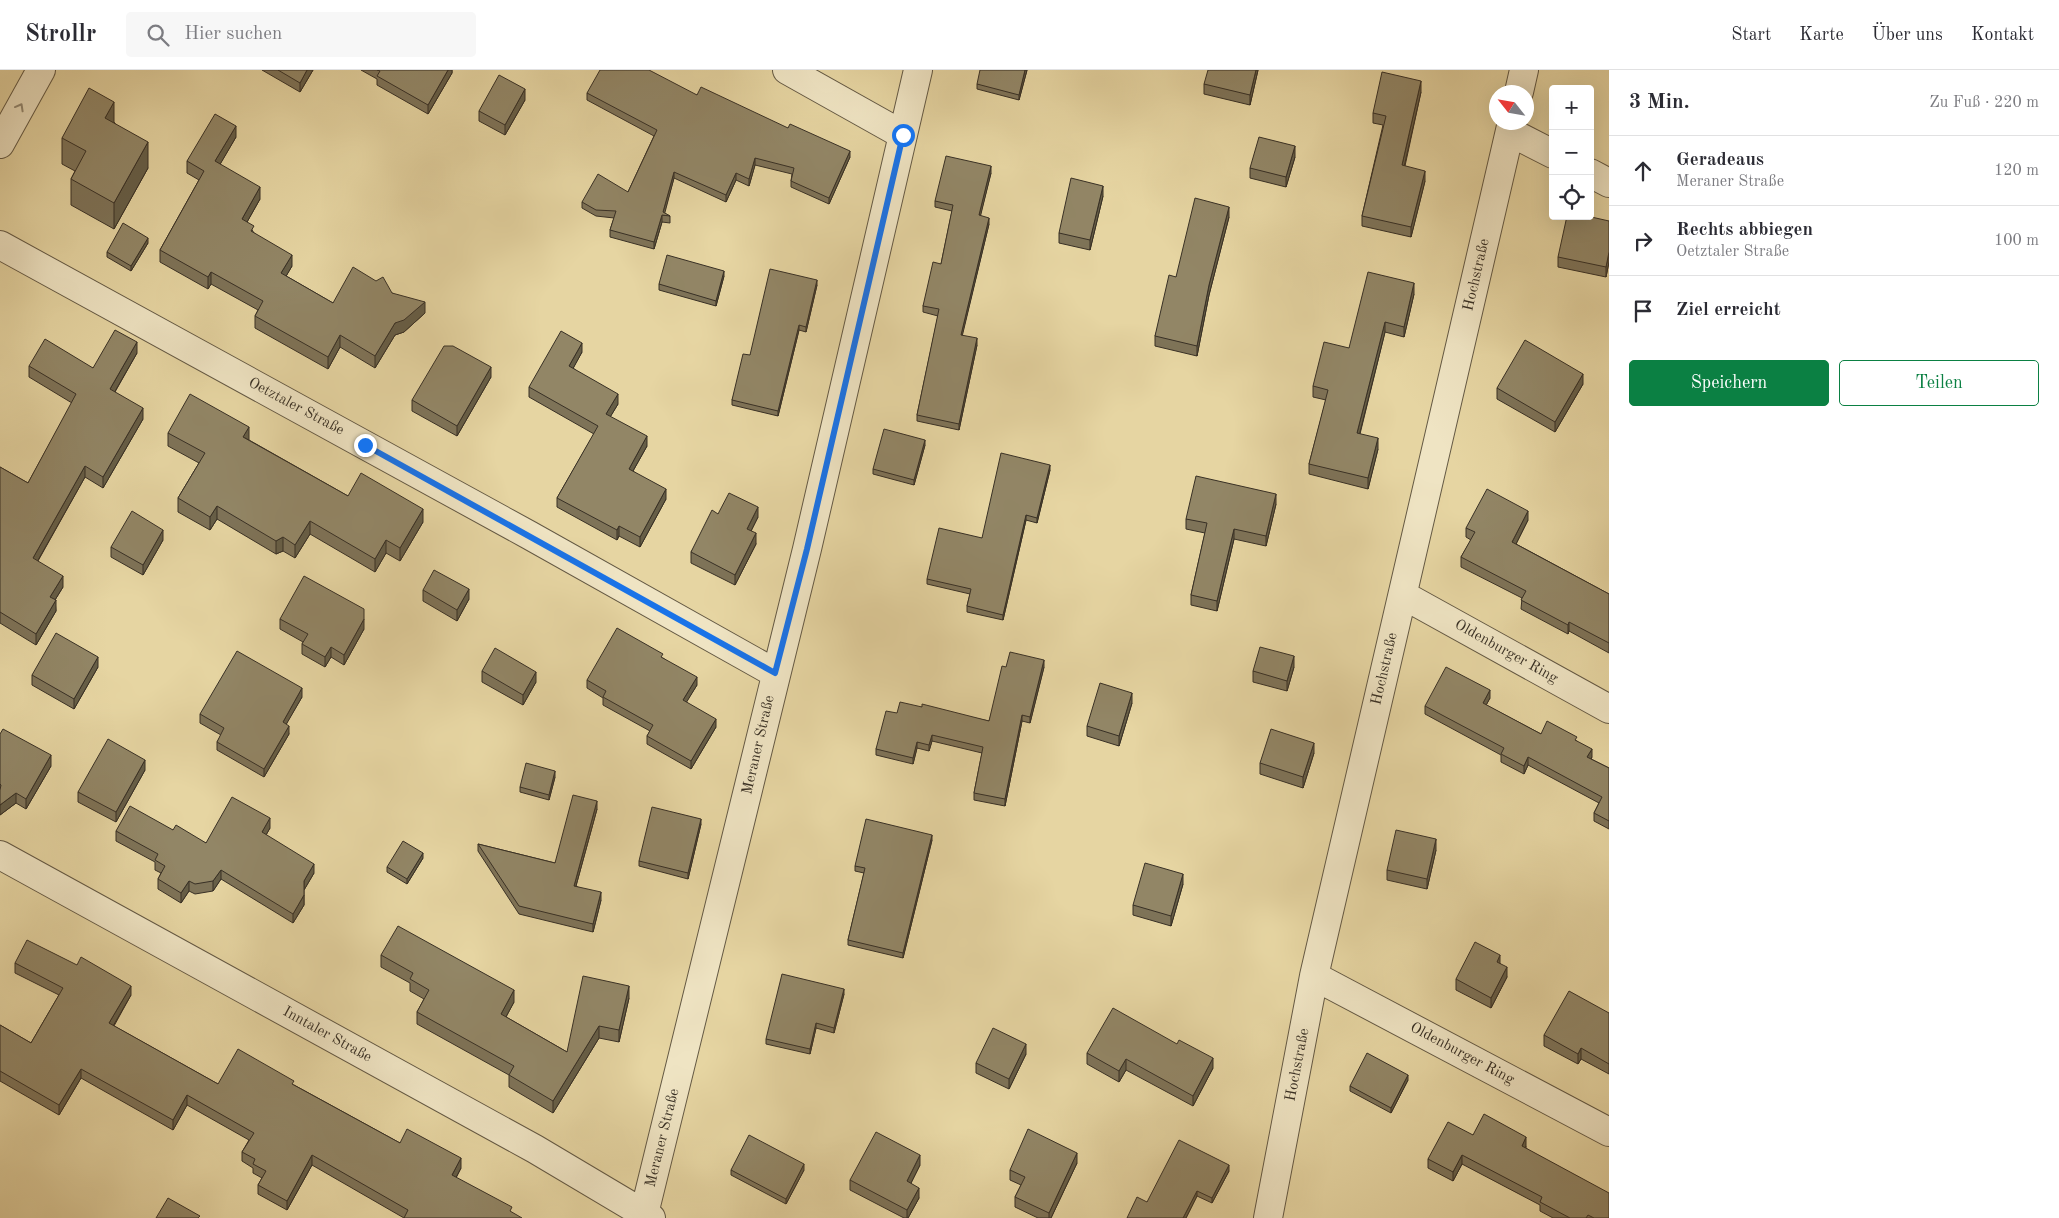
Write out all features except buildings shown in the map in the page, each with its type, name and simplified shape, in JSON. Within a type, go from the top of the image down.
[{"type":"street","points":[[0,144],[40,70]]},
{"type":"street","points":[[787,70],[903,135]]},
{"type":"street","name":"Meraner Straße","points":[[646,1217],[775,673],[814,520],[918,70]]},
{"type":"street","points":[[1521,85],[1524,70]]},
{"type":"street","name":"Hochstraße","points":[[1268,1218],[1314,976],[1510,130]]},
{"type":"street","points":[[1516,130],[1549,151]]},
{"type":"street","points":[[1594,175],[1609,183]]},
{"type":"street","name":"Oetztaler Straße","points":[[0,245],[529,535],[775,673]]},
{"type":"street","name":"Oldenburger Ring","points":[[1403,595],[1609,709]]},
{"type":"street","name":"Inntaler Straße","points":[[0,854],[535,1149],[646,1217]]},
{"type":"street","name":"Oldenburger Ring","points":[[1314,976],[1609,1132]]},
{"type":"route","points":[[365,445],[775,673],[807,549],[903,135]]}]
